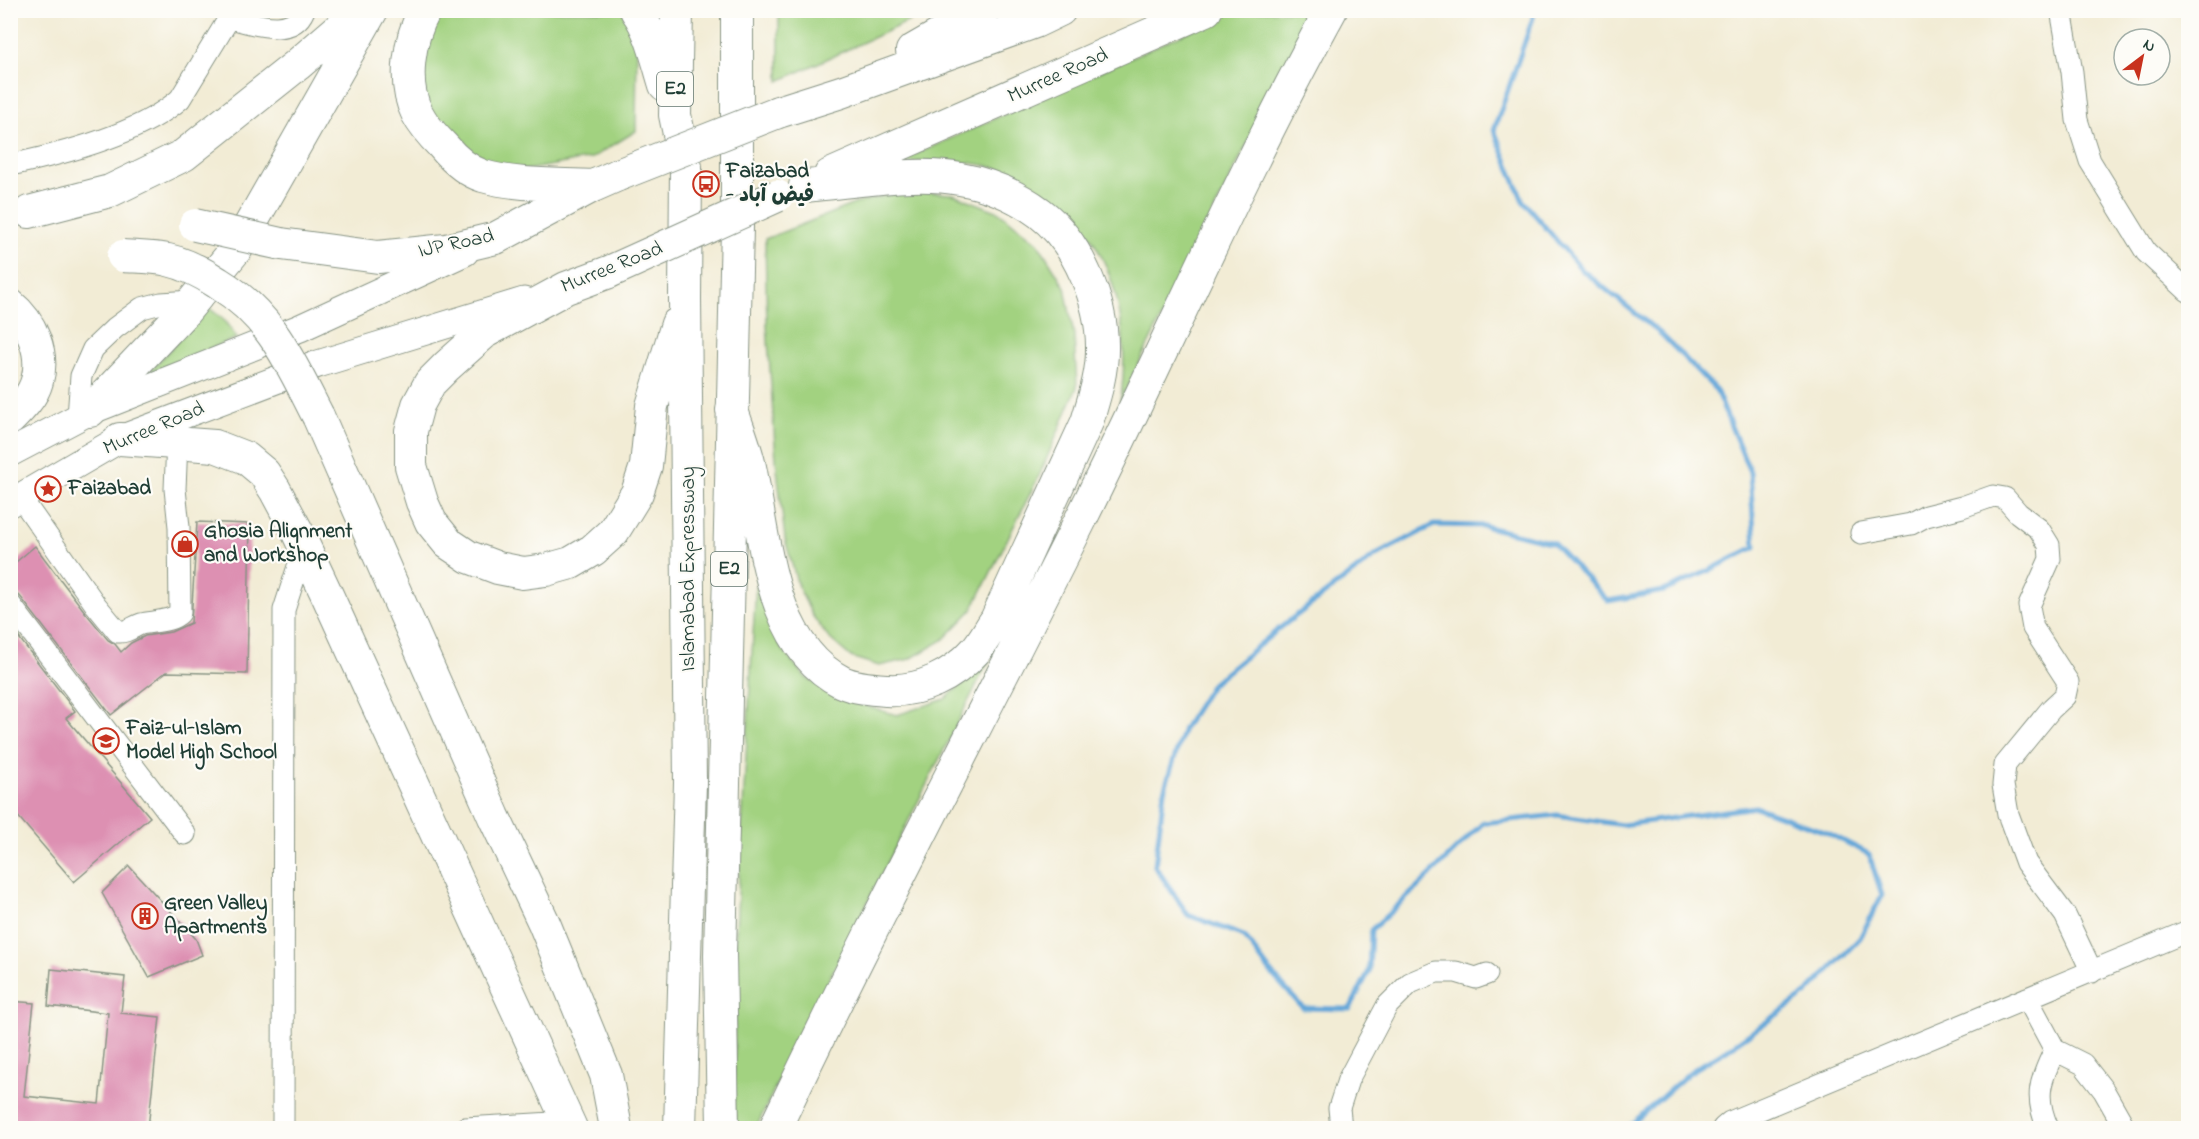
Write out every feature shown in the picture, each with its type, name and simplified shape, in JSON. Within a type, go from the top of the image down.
[{"type":"highway","points":[[29,212],[110,191],[184,155],[297,65],[361,10]]},
{"type":"highway","points":[[84,414],[193,301],[237,248],[372,10]]},
{"type":"highway","points":[[425,10],[419,21],[411,52],[410,86],[417,113],[454,159],[480,175],[510,182],[606,181],[778,112],[841,92],[1060,10]]},
{"type":"highway","points":[[636,10],[652,44],[675,115]]},
{"type":"highway","name":"Islamabad Expressway","points":[[677,10],[675,115],[686,167],[685,298],[690,783],[680,1128]]},
{"type":"highway","name":"Islamabad Expressway","points":[[723,1128],[720,955],[737,227],[737,10]]},
{"type":"highway","points":[[841,92],[983,10]]},
{"type":"highway","name":"Murree Road","points":[[566,288],[609,272],[1206,10]]},
{"type":"highway","points":[[775,1128],[842,987],[1079,523],[1161,355],[1226,212],[1331,10]]},
{"type":"highway","points":[[732,410],[749,464],[766,554],[783,611],[801,646],[819,666],[843,682],[866,689],[891,690],[924,686],[951,673],[976,651],[996,620],[1090,411],[1097,389],[1102,350],[1099,315],[1089,283],[1075,255],[1060,233],[1041,213],[989,185],[958,178],[924,176],[791,191]]},
{"type":"highway","name":"IJP Road","points":[[195,225],[281,244],[378,257],[446,250],[496,238],[606,181]]},
{"type":"highway","points":[[123,256],[168,260],[205,275],[238,296],[258,314],[276,339],[318,416],[494,817],[549,934],[606,1075],[616,1128]]},
{"type":"highway","points":[[566,288],[485,332],[447,366],[430,383],[418,405],[411,431],[411,466],[431,522],[448,543],[469,557],[498,568],[523,573],[571,563],[593,550],[613,532],[625,514],[637,493],[646,466],[652,406],[685,298]]},
{"type":"highway","points":[[10,305],[21,314],[36,342],[39,358],[37,381],[25,404],[10,419]]},
{"type":"highway","points":[[120,439],[215,446],[246,458],[264,473],[297,531],[570,1125]]},
{"type":"main road","points":[[10,453],[84,414],[300,328],[496,238]]},
{"type":"main road","name":"Murree Road","points":[[15,500],[120,439],[318,364],[566,288]]},
{"type":"street","points":[[10,165],[94,141],[145,123],[169,109],[180,99],[232,14],[284,28],[296,23],[304,10]]},
{"type":"street","points":[[2061,10],[2072,72],[2077,120],[2090,161],[2146,252],[2188,291]]},
{"type":"street","points":[[15,500],[118,632],[122,633],[141,625],[175,617],[180,613],[179,527],[175,489],[177,442]]},
{"type":"street","points":[[1861,533],[1911,524],[1926,516],[1993,496],[2005,498],[2018,513],[2039,529],[2049,545],[2050,559],[2029,606],[2033,628],[2068,682],[2065,696],[2051,709],[2005,765],[2003,785],[2008,814],[2026,863],[2065,915],[2092,972]]},
{"type":"street","points":[[283,1128],[284,610],[304,548]]},
{"type":"street","points":[[10,604],[185,834]]},
{"type":"street","points":[[1723,1128],[1730,1122],[2188,931]]},
{"type":"street","points":[[1341,1128],[1339,1108],[1348,1080],[1387,1006],[1410,983],[1436,972],[1456,972],[1476,978],[1487,974]]},
{"type":"street","points":[[2027,998],[2055,1050],[2083,1064],[2104,1091],[2125,1128]]},
{"type":"street","points":[[2048,1128],[2038,1096],[2047,1065],[2055,1050]]},
{"type":"street","points":[[465,1128],[570,1125]]},
{"type":"green space","points":[[779,10],[931,10],[931,11],[779,81]]},
{"type":"green space","points":[[435,11],[623,11],[637,39],[636,131],[592,158],[515,172],[479,162],[428,109],[421,80],[422,42]]},
{"type":"green space","points":[[1234,11],[1317,11],[1282,73],[1120,402],[1124,356],[1119,311],[1106,267],[1080,221],[1061,205],[1019,178],[997,168],[954,162],[896,163]]},
{"type":"green space","points":[[904,191],[953,194],[999,212],[1038,243],[1065,287],[1074,335],[1077,387],[1040,474],[972,610],[943,640],[910,659],[879,666],[851,657],[828,637],[812,615],[798,586],[785,539],[776,460],[767,325],[765,239],[854,204]]},
{"type":"green space","points":[[209,308],[223,319],[237,338],[147,374]]},
{"type":"green space","points":[[756,583],[781,648],[806,678],[848,701],[897,715],[945,699],[989,660],[756,1128],[734,1128],[735,946]]},
{"type":"building","points":[[197,522],[250,524],[247,674],[166,672],[111,715],[20,596],[10,592],[10,567],[35,546],[85,612],[121,652],[131,643],[145,636],[171,632],[191,623]]},
{"type":"building","points":[[10,626],[75,711],[66,718],[150,817],[74,882],[10,807]]},
{"type":"building","name":"Green Valley Apartments","points":[[129,866],[196,939],[202,955],[149,977],[102,893]]},
{"type":"building","points":[[51,969],[125,977],[121,1013],[160,1017],[148,1128],[10,1128],[10,1001],[34,1003],[24,1096],[99,1104],[108,1013],[48,1006]]},
{"type":"waterway","points":[[1533,10],[1533,18],[1494,130],[1523,201],[1582,270],[1661,334],[1716,390],[1750,472],[1755,547],[1664,591],[1608,601],[1553,543],[1484,526],[1434,525],[1376,555],[1280,628],[1212,684],[1184,728],[1164,791],[1155,866],[1188,915],[1244,936],[1272,974],[1303,1008],[1350,1009],[1369,971],[1371,930],[1483,823],[1557,815],[1622,825],[1756,807],[1828,833],[1869,854],[1882,895],[1860,938],[1806,994],[1728,1049],[1690,1072],[1627,1128]]},
{"type":"place","name":"Faizabad - فیض آباد","points":[[706,184]]},
{"type":"place","name":"Faizabad","points":[[48,489]]},
{"type":"place","name":"Ghosia Alignment and Workshop","points":[[185,544]]},
{"type":"place","name":"Faiz-ul-Islam Model High School","points":[[106,741]]},
{"type":"place","name":"Green Valley Apartments","points":[[145,916]]}]
